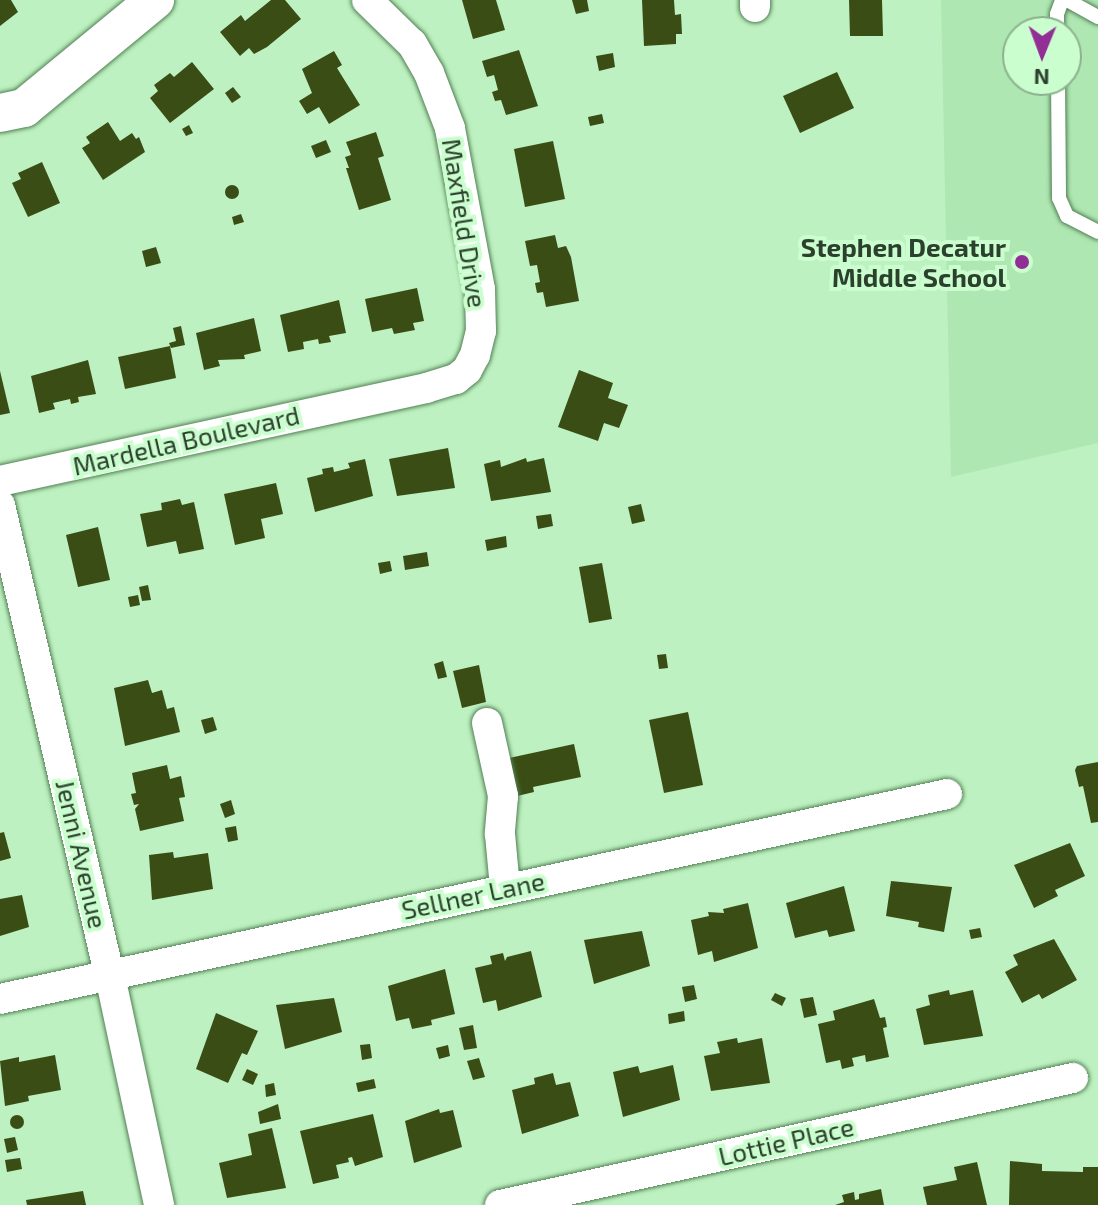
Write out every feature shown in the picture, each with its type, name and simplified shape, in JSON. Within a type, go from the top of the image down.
[{"type":"street","points":[[0,113],[24,108],[155,0]]},
{"type":"street","name":"Maxfield Drive","points":[[367,0],[412,44],[440,98],[458,158],[468,214],[480,289],[481,331],[475,355],[456,379],[372,398]]},
{"type":"street","name":"Mardella Boulevard","points":[[0,481],[372,398]]},
{"type":"street","name":"Jenni Avenue","points":[[0,505],[110,976],[159,1205]]},
{"type":"street","points":[[487,723],[503,796],[500,834],[505,888]]},
{"type":"street","name":"Sellner Lane","points":[[0,999],[947,794]]},
{"type":"street","name":"Lottie Place","points":[[500,1205],[1073,1078]]},
{"type":"lane","points":[[1065,0],[1098,17]]},
{"type":"lane","points":[[1058,96],[1059,198],[1067,216],[1098,232]]},
{"type":"shaded area","name":"Stephen Decatur Middle School","points":[[941,0],[1098,0],[1098,443],[951,477]]},
{"type":"building","points":[[0,0],[11,0],[18,12],[0,26]]},
{"type":"building","points":[[271,0],[285,0],[301,19],[267,47],[254,54],[249,48],[240,56],[220,32],[241,15],[245,21]]},
{"type":"building","points":[[462,0],[496,0],[505,30],[473,39]]},
{"type":"building","points":[[572,0],[587,0],[589,11],[576,14]]},
{"type":"building","points":[[642,0],[674,0],[675,15],[681,14],[682,34],[676,34],[676,44],[644,46]]},
{"type":"building","points":[[849,0],[882,0],[883,36],[850,36]]},
{"type":"building","points":[[519,50],[538,106],[506,115],[501,100],[495,101],[492,92],[498,90],[494,75],[487,77],[482,61]]},
{"type":"building","points":[[334,51],[342,65],[337,68],[360,105],[329,124],[319,107],[307,114],[299,101],[312,93],[302,69]]},
{"type":"building","points":[[613,53],[615,67],[599,71],[596,56]]},
{"type":"building","points":[[192,62],[214,89],[170,123],[150,98],[158,91],[154,85],[170,73],[174,77]]},
{"type":"building","points":[[837,72],[854,108],[800,133],[783,96]]},
{"type":"building","points":[[233,87],[241,97],[232,103],[225,93]]},
{"type":"building","points":[[602,114],[604,123],[590,126],[588,117]]},
{"type":"building","points":[[108,122],[120,141],[132,133],[136,139],[139,137],[145,152],[103,180],[82,148],[90,143],[86,137]]},
{"type":"building","points":[[189,125],[193,133],[186,136],[182,129]]},
{"type":"building","points":[[376,132],[384,156],[378,158],[391,200],[359,210],[346,168],[349,168],[345,157],[351,155],[346,142]]},
{"type":"building","points":[[326,140],[331,152],[316,158],[311,146]]},
{"type":"building","points":[[553,141],[565,199],[525,207],[514,149]]},
{"type":"building","points":[[42,162],[60,203],[28,217],[12,183],[21,179],[18,173]]},
{"type":"building","points":[[232,185],[239,192],[232,199],[225,192]]},
{"type":"building","points":[[241,214],[244,222],[234,225],[232,217]]},
{"type":"building","points":[[555,235],[558,248],[566,246],[571,257],[579,301],[546,307],[543,292],[537,293],[535,283],[540,282],[537,265],[530,266],[525,241]]},
{"type":"building","points":[[156,247],[161,263],[146,267],[142,251]]},
{"type":"building","points":[[417,288],[424,321],[413,323],[415,330],[394,334],[392,328],[372,332],[365,299]]},
{"type":"building","points":[[339,300],[346,333],[329,336],[331,342],[319,344],[318,339],[303,342],[304,349],[288,352],[280,315]]},
{"type":"building","points":[[254,318],[261,351],[244,355],[245,359],[218,360],[220,366],[204,370],[196,333]]},
{"type":"building","points":[[181,326],[185,345],[171,348],[169,343],[176,341],[173,328]]},
{"type":"building","points":[[170,346],[176,378],[125,389],[118,357]]},
{"type":"building","points":[[88,360],[96,394],[78,397],[79,402],[71,404],[70,399],[53,403],[55,409],[39,413],[31,376]]},
{"type":"building","points":[[579,370],[613,383],[608,398],[628,405],[619,428],[604,423],[598,441],[558,427]]},
{"type":"building","points":[[0,371],[10,413],[0,415]]},
{"type":"building","points":[[448,448],[455,488],[397,496],[389,459]]},
{"type":"building","points":[[526,458],[527,462],[544,458],[551,492],[491,501],[484,464],[500,460],[501,467]]},
{"type":"building","points":[[365,459],[373,496],[315,512],[307,478],[323,474],[322,469],[333,467],[334,472],[350,468],[348,463]]},
{"type":"building","points":[[276,483],[283,514],[261,519],[265,538],[235,545],[224,494]]},
{"type":"building","points":[[180,499],[182,505],[194,502],[204,549],[179,554],[176,541],[147,547],[140,514],[162,510],[161,503]]},
{"type":"building","points":[[641,504],[645,521],[632,524],[628,507]]},
{"type":"building","points":[[551,514],[553,526],[538,529],[536,516]]},
{"type":"building","points":[[98,527],[110,580],[78,587],[66,535]]},
{"type":"building","points":[[506,536],[507,547],[487,551],[485,540]]},
{"type":"building","points":[[427,552],[429,566],[405,570],[403,556]]},
{"type":"building","points":[[390,561],[392,571],[380,574],[378,563]]},
{"type":"building","points":[[602,563],[612,619],[589,623],[579,567]]},
{"type":"building","points":[[148,585],[151,600],[142,601],[139,587]]},
{"type":"building","points":[[138,595],[140,605],[130,607],[128,597]]},
{"type":"building","points":[[666,654],[668,668],[659,669],[657,655]]},
{"type":"building","points":[[443,661],[447,677],[438,679],[434,664]]},
{"type":"building","points":[[479,665],[486,702],[462,708],[453,671]]},
{"type":"building","points":[[148,680],[152,693],[162,690],[167,709],[174,707],[180,732],[125,746],[114,688]]},
{"type":"building","points":[[688,712],[703,785],[664,793],[649,720]]},
{"type":"building","points":[[213,717],[217,730],[205,734],[201,720]]},
{"type":"building","points":[[574,744],[581,777],[533,787],[534,792],[513,797],[505,759]]},
{"type":"building","points":[[1098,762],[1098,822],[1091,823],[1083,786],[1079,787],[1075,770],[1077,766]]},
{"type":"building","points":[[167,765],[170,779],[181,776],[185,797],[179,798],[184,821],[140,831],[135,809],[139,804],[134,805],[131,794],[136,793],[132,773]]},
{"type":"building","points":[[231,800],[235,814],[225,818],[220,804]]},
{"type":"building","points":[[236,826],[238,840],[228,842],[225,828]]},
{"type":"building","points":[[4,832],[11,858],[0,861],[0,833]]},
{"type":"building","points":[[1070,843],[1085,876],[1055,890],[1058,896],[1034,908],[1014,865]]},
{"type":"building","points":[[173,852],[174,858],[208,853],[213,889],[152,900],[149,855]]},
{"type":"building","points":[[891,881],[952,887],[944,932],[918,927],[919,922],[886,916]]},
{"type":"building","points":[[844,886],[855,931],[829,937],[827,930],[795,938],[786,903]]},
{"type":"building","points":[[22,895],[29,927],[0,936],[0,899]]},
{"type":"building","points":[[748,903],[758,948],[714,962],[712,951],[698,955],[691,920],[709,916],[708,912],[724,913],[723,909]]},
{"type":"building","points":[[980,928],[982,937],[971,939],[969,930]]},
{"type":"building","points":[[642,931],[650,966],[594,984],[584,940]]},
{"type":"building","points":[[1054,939],[1077,980],[1042,999],[1039,994],[1022,1003],[1005,972],[1018,965],[1013,955]]},
{"type":"building","points":[[531,951],[542,997],[498,1011],[496,1000],[483,1003],[475,968],[492,964],[490,956],[503,953],[505,961],[507,957]]},
{"type":"building","points":[[445,969],[455,1014],[431,1020],[432,1025],[412,1029],[409,1018],[396,1021],[388,986]]},
{"type":"building","points":[[694,985],[697,999],[685,1002],[682,987]]},
{"type":"building","points":[[949,990],[950,995],[973,990],[983,1036],[924,1045],[916,1009],[930,1005],[928,995]]},
{"type":"building","points":[[775,993],[786,998],[782,1006],[771,1000]]},
{"type":"building","points":[[813,997],[817,1015],[804,1018],[800,999]]},
{"type":"building","points":[[334,998],[342,1032],[285,1049],[276,1005]]},
{"type":"building","points":[[874,999],[880,1018],[885,1017],[887,1027],[883,1028],[889,1057],[866,1062],[865,1055],[852,1058],[854,1066],[842,1069],[840,1060],[826,1063],[818,1024],[835,1020],[833,1011]]},
{"type":"building","points":[[684,1011],[685,1021],[669,1024],[668,1014]]},
{"type":"building","points":[[216,1013],[258,1031],[247,1055],[242,1053],[228,1083],[196,1069]]},
{"type":"building","points":[[473,1025],[477,1048],[464,1050],[459,1028]]},
{"type":"building","points":[[737,1038],[738,1043],[762,1038],[770,1083],[711,1091],[704,1056],[720,1053],[717,1042]]},
{"type":"building","points":[[370,1044],[372,1058],[362,1060],[360,1045]]},
{"type":"building","points":[[448,1045],[450,1056],[439,1059],[436,1048]]},
{"type":"building","points":[[55,1055],[61,1090],[28,1096],[29,1101],[5,1106],[0,1061],[19,1057],[19,1062]]},
{"type":"building","points":[[479,1058],[485,1077],[473,1080],[467,1061]]},
{"type":"building","points":[[673,1065],[680,1100],[623,1117],[613,1072],[638,1066],[640,1073]]},
{"type":"building","points":[[247,1069],[258,1074],[253,1085],[242,1080]]},
{"type":"building","points":[[553,1073],[556,1085],[570,1082],[579,1116],[522,1134],[512,1090],[535,1084],[534,1078]]},
{"type":"building","points":[[374,1079],[376,1088],[358,1092],[356,1083]]},
{"type":"building","points":[[274,1083],[276,1095],[266,1097],[265,1085]]},
{"type":"building","points":[[278,1104],[281,1119],[260,1124],[258,1112]]},
{"type":"building","points":[[439,1109],[440,1113],[453,1110],[462,1147],[414,1163],[405,1121]]},
{"type":"building","points":[[373,1114],[383,1157],[355,1166],[352,1157],[348,1158],[349,1162],[336,1165],[339,1178],[313,1184],[300,1131]]},
{"type":"building","points":[[17,1115],[24,1122],[17,1129],[10,1122]]},
{"type":"building","points":[[272,1128],[286,1188],[227,1198],[219,1163],[252,1155],[248,1134]]},
{"type":"building","points":[[15,1137],[18,1150],[7,1153],[4,1139]]},
{"type":"building","points":[[20,1158],[22,1169],[7,1172],[5,1160]]},
{"type":"building","points":[[1010,1161],[1042,1164],[1042,1171],[1083,1172],[1083,1167],[1098,1167],[1098,1205],[1009,1205]]},
{"type":"building","points":[[977,1162],[987,1205],[927,1205],[923,1187],[957,1180],[954,1167]]},
{"type":"building","points":[[881,1189],[884,1205],[835,1205],[844,1202],[842,1195],[854,1192],[855,1200],[859,1199],[859,1194]]},
{"type":"building","points":[[83,1191],[86,1205],[27,1205],[26,1200]]},
{"type":"place","name":"Stephen Decatur Middle School","points":[[1022,262]]}]
